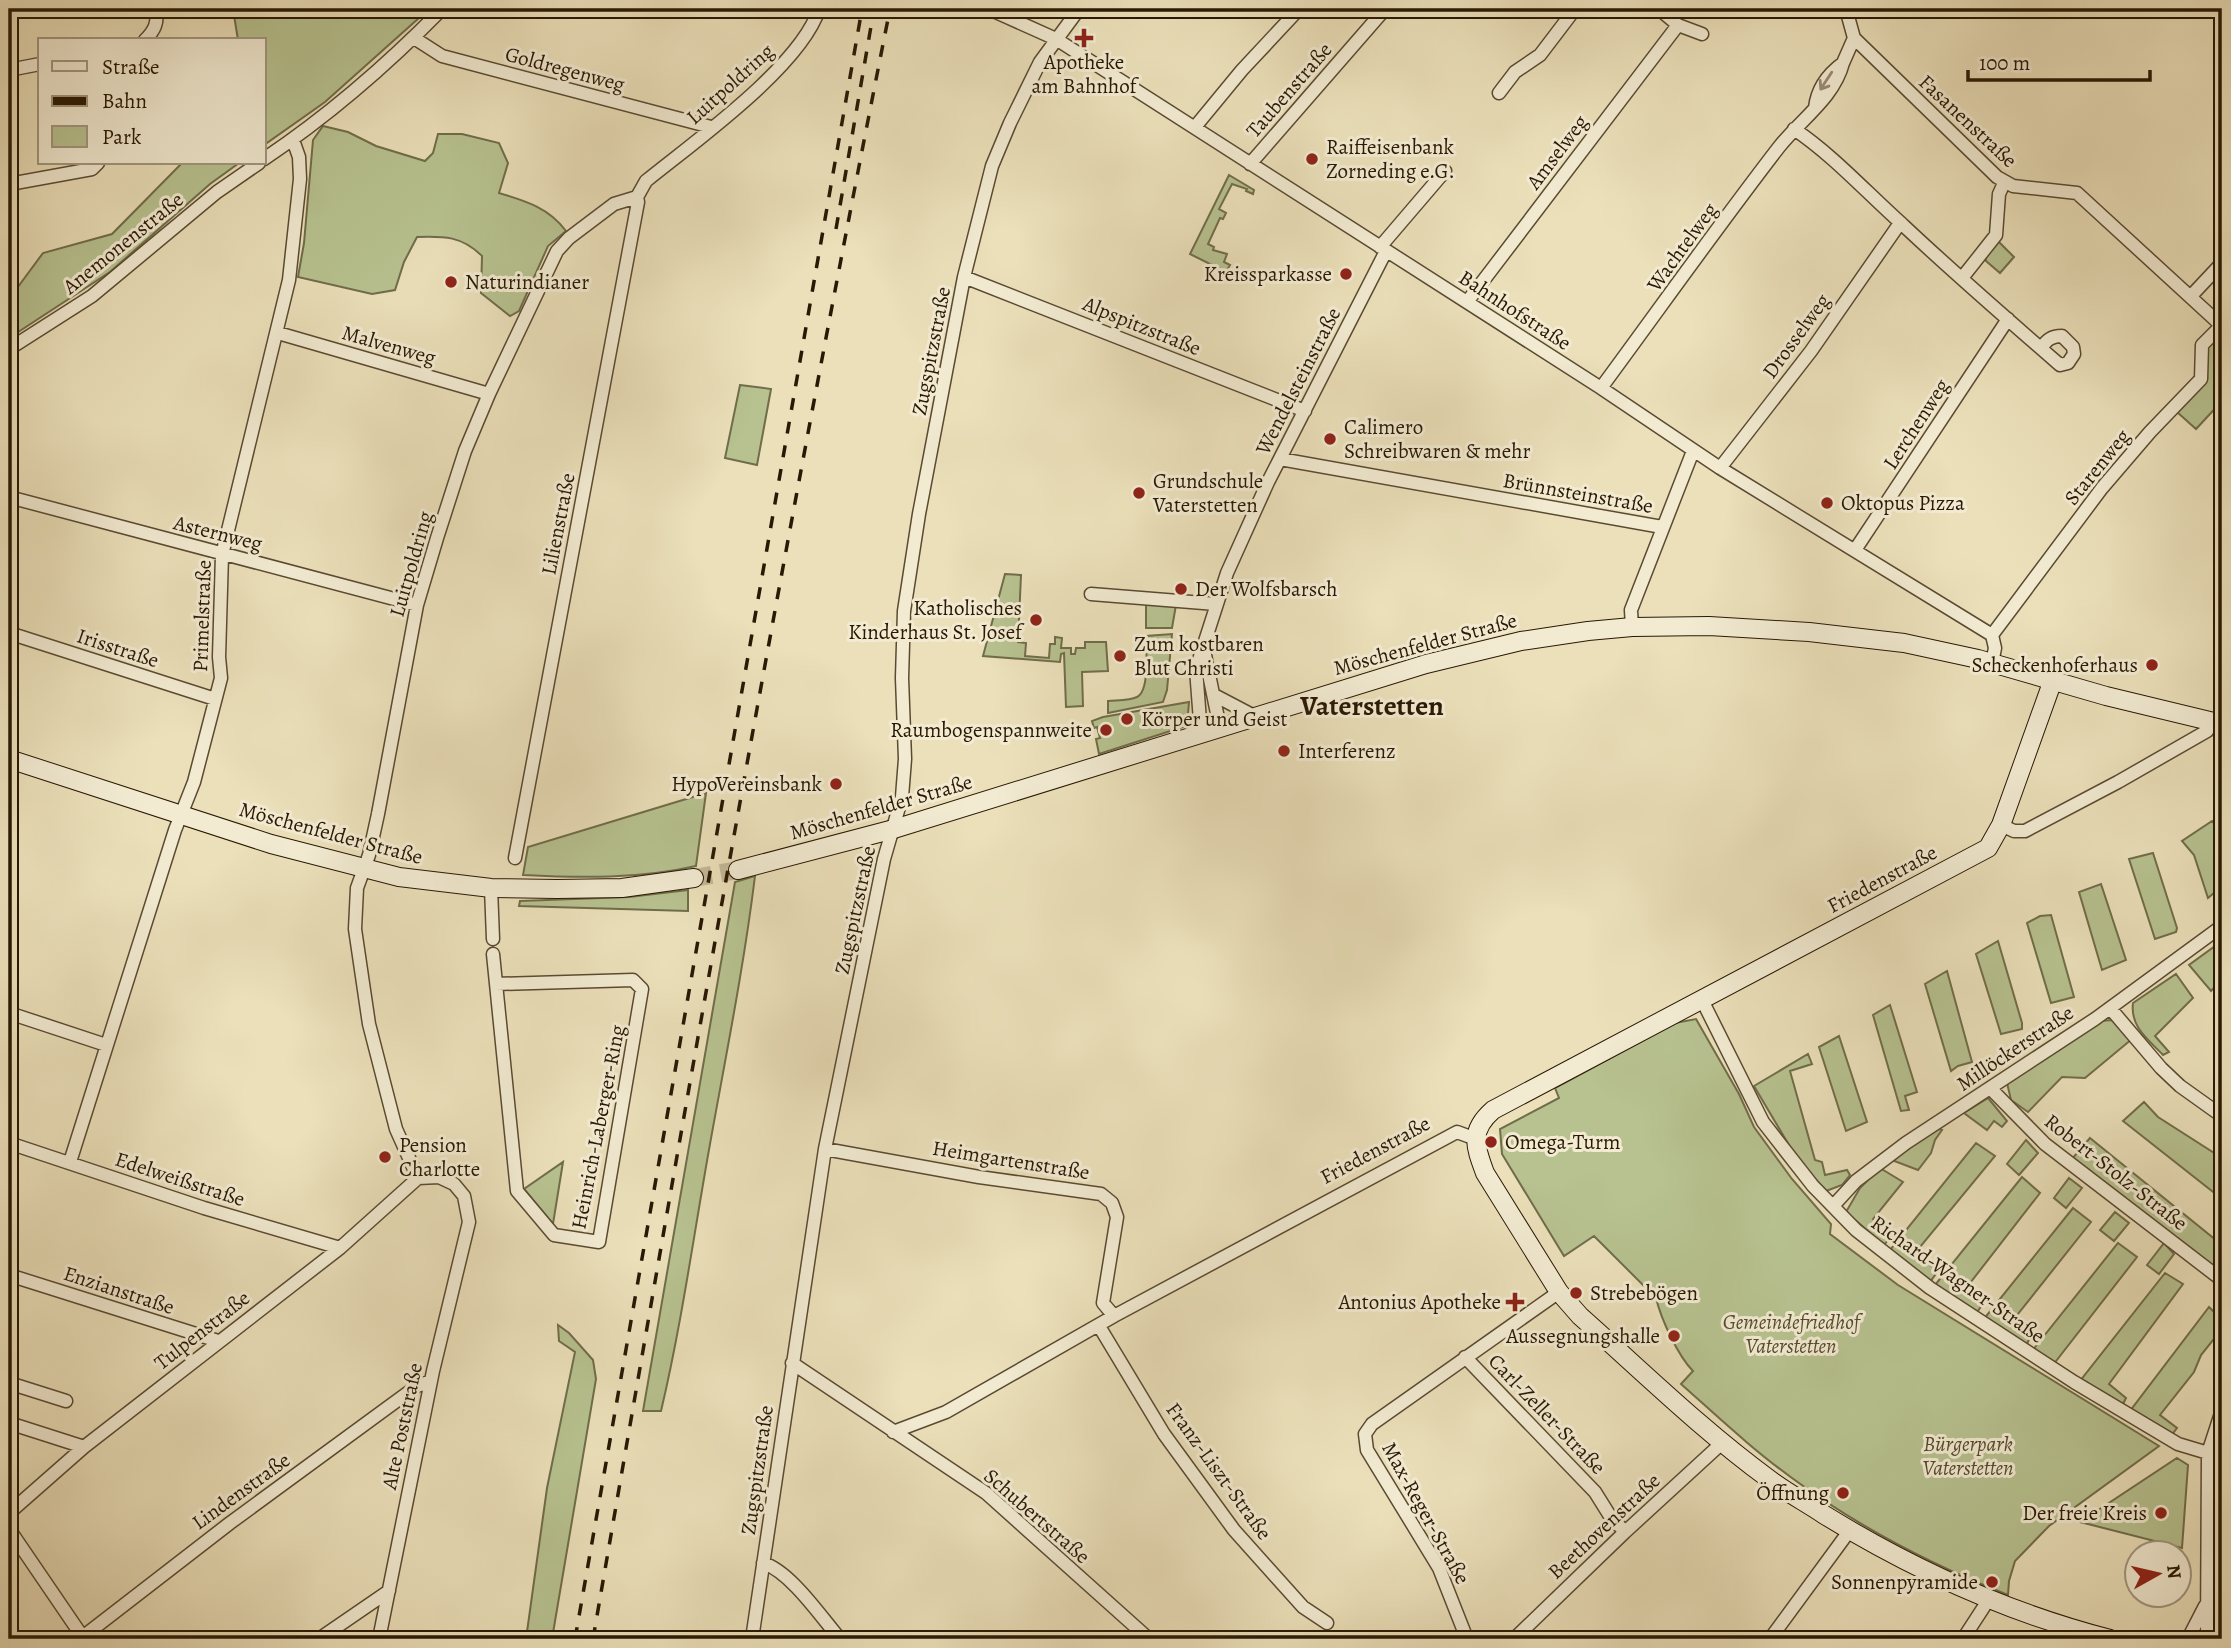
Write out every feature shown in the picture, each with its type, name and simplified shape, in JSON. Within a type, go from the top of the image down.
[{"type":"street","points":[[147,38],[155,29],[156,9]]},
{"type":"street","points":[[266,158],[293,140],[414,38],[442,9]]},
{"type":"street","name":"Luitpoldring","points":[[418,1178],[397,1129],[369,1024],[355,929],[357,888],[383,789],[417,605],[466,451],[489,394],[556,251],[614,204],[637,198],[646,181],[761,85],[807,35],[818,9]]},
{"type":"street","name":"Bahnhofstraße","points":[[989,9],[1056,39],[1601,388],[1693,451],[1992,635]]},
{"type":"street","name":"Zugspitzstraße","points":[[752,1639],[825,1149],[882,866],[902,797],[905,759],[902,641],[908,577],[964,277],[992,166],[1010,123],[1040,62],[1079,9]]},
{"type":"street","points":[[1195,127],[1298,9]]},
{"type":"street","name":"Taubenstraße","points":[[1250,164],[1385,9]]},
{"type":"street","points":[[1499,93],[1515,72],[1540,55],[1575,9]]},
{"type":"street","points":[[1659,9],[1678,25],[1702,34]]},
{"type":"street","points":[[1846,9],[1854,38]]},
{"type":"street","name":"Amselweg","points":[[1467,302],[1678,25]]},
{"type":"street","name":"Goldregenweg","points":[[414,38],[442,56],[711,127]]},
{"type":"street","name":"Wachtelweg","points":[[1601,388],[1794,129],[1824,99],[1835,82],[1854,38]]},
{"type":"street","name":"Fasanenstraße","points":[[1854,38],[2004,183],[2077,193],[2222,325]]},
{"type":"street","points":[[9,70],[38,64]]},
{"type":"street","points":[[1794,129],[1836,163],[2040,348]]},
{"type":"street","name":"Primelstraße","points":[[70,1162],[181,814],[194,782],[222,667],[219,657],[222,555],[289,281],[300,179],[299,157],[293,140]]},
{"type":"street","points":[[9,192],[15,183],[92,169],[97,164]]},
{"type":"street","name":"Anemonenstraße","points":[[9,349],[92,296],[217,192],[258,164]]},
{"type":"street","name":"Wendelsteinstraße","points":[[1201,734],[1196,669],[1216,604],[1242,537],[1383,249],[1445,171]]},
{"type":"street","points":[[1962,278],[1996,236],[1999,194],[2004,183]]},
{"type":"street","name":"Lilienstraße","points":[[515,858],[637,198]]},
{"type":"street","name":"Drosselweg","points":[[1720,468],[1811,351],[1900,223]]},
{"type":"street","points":[[2191,296],[2222,263]]},
{"type":"street","name":"Alpspitzstraße","points":[[964,277],[1305,411]]},
{"type":"street","name":"Lerchenweg","points":[[1855,550],[2008,319]]},
{"type":"street","name":"Starenweg","points":[[1992,635],[2102,488],[2150,432],[2201,379],[2202,345],[2222,325]]},
{"type":"street","name":"Malvenweg","points":[[278,332],[489,394]]},
{"type":"street","points":[[1632,627],[1631,610],[1693,451]]},
{"type":"street","name":"Brünnsteinstraße","points":[[1280,459],[1662,527]]},
{"type":"street","name":"Asternweg","points":[[9,498],[417,605]]},
{"type":"street","points":[[1091,594],[1216,604]]},
{"type":"street","name":"Möschenfelder Straße","points":[[738,870],[894,830],[1254,716],[1450,658],[1521,642],[1632,627],[1709,626],[1809,632],[1904,643],[1985,661],[2106,696],[2217,723]]},
{"type":"street","name":"Irisstraße","points":[[9,633],[215,699]]},
{"type":"street","points":[[1985,661],[1995,648],[1992,635]]},
{"type":"street","name":"Wendelsteinstraße","points":[[1203,646],[1220,728]]},
{"type":"street","name":"Friedenstraße","points":[[893,1432],[946,1412],[1114,1316],[1457,1132],[1476,1139],[1480,1121],[1493,1110],[1988,848],[2001,825],[2053,680]]},
{"type":"street","points":[[1214,695],[1254,716]]},
{"type":"street","points":[[2001,825],[2014,831],[2025,831],[2118,782],[2217,723]]},
{"type":"street","name":"Möschenfelder Straße","points":[[9,759],[271,844],[417,880],[491,888],[622,888],[694,878]]},
{"type":"street","points":[[491,888],[493,939]]},
{"type":"street","name":"Millöckerstraße","points":[[1833,1206],[1856,1181],[1906,1143],[2110,1008],[2222,926]]},
{"type":"street","name":"Heinrich-Laberger-Ring","points":[[493,954],[496,984],[517,1191],[554,1235],[599,1242],[642,989],[634,980],[496,984]]},
{"type":"street","name":"Richard-Wagner-Straße","points":[[1702,1000],[1763,1122],[1813,1186],[1856,1230],[1930,1288],[2055,1370],[2178,1444],[2208,1453]]},
{"type":"street","points":[[2110,1008],[2161,1068],[2180,1086],[2222,1116]]},
{"type":"street","points":[[9,1013],[106,1045]]},
{"type":"street","name":"Robert-Stolz-Straße","points":[[1991,1089],[2045,1144],[2222,1280]]},
{"type":"street","points":[[1476,1139],[1477,1152],[1485,1173],[1559,1292],[1580,1316],[1722,1443],[1769,1479],[1850,1530],[1912,1564],[1989,1599],[2054,1623],[2110,1639]]},
{"type":"street","name":"Edelweißstraße","points":[[9,1143],[204,1208],[340,1248]]},
{"type":"street","name":"Heimgartenstraße","points":[[825,1149],[979,1177],[1101,1194],[1112,1203],[1117,1217],[1103,1303],[1114,1316]]},
{"type":"street","name":"Alte Poststraße","points":[[379,1639],[431,1381],[469,1222],[464,1196],[454,1184],[439,1177],[418,1178]]},
{"type":"street","name":"Tulpenstraße","points":[[9,1513],[83,1447],[340,1248],[418,1178]]},
{"type":"street","name":"Enzianstraße","points":[[9,1275],[218,1341]]},
{"type":"street","name":"Max-Reger-Straße","points":[[1467,1639],[1439,1568],[1367,1450],[1366,1434],[1371,1424],[1559,1292]]},
{"type":"street","name":"Franz-Liszt-Straße","points":[[1099,1326],[1164,1434],[1234,1530],[1303,1607],[1327,1623]]},
{"type":"street","name":"Carl-Zeller-Straße","points":[[1465,1357],[1594,1492],[1625,1532]]},
{"type":"street","points":[[792,1363],[893,1432]]},
{"type":"street","name":"Lindenstraße","points":[[82,1639],[230,1522],[417,1386],[431,1381]]},
{"type":"street","points":[[9,1383],[66,1401]]},
{"type":"street","points":[[2207,1639],[2208,1453],[2222,1410]]},
{"type":"street","points":[[9,1423],[83,1447]]},
{"type":"street","name":"Schubertstraße","points":[[893,1432],[986,1493],[1149,1639]]},
{"type":"street","name":"Beethovenstraße","points":[[1514,1639],[1722,1443]]},
{"type":"street","points":[[9,1529],[82,1639]]},
{"type":"street","points":[[1770,1639],[1850,1530]]},
{"type":"street","points":[[764,1563],[773,1566],[795,1586],[841,1639]]},
{"type":"street","points":[[319,1639],[389,1591]]},
{"type":"street","points":[[1963,1639],[1989,1599]]},
{"type":"street","points":[[2188,1639],[2207,1603]]},
{"type":"street","points":[[2207,1603],[2219,1639]]},
{"type":"green space","points":[[233,9],[429,9],[325,102],[266,144],[266,38],[238,38]]},
{"type":"green space","points":[[323,126],[348,132],[376,146],[425,161],[433,153],[438,134],[462,134],[499,143],[508,163],[499,193],[528,202],[544,211],[566,231],[548,246],[519,311],[510,316],[481,293],[482,256],[467,244],[444,237],[417,237],[404,262],[395,290],[372,294],[298,277],[304,243],[313,140]]},
{"type":"green space","points":[[181,164],[238,164],[210,184],[110,272],[9,338],[9,299],[43,253],[112,234]]},
{"type":"green space","points":[[1229,175],[1254,190],[1253,194],[1232,184],[1219,209],[1226,213],[1223,219],[1220,218],[1208,244],[1214,247],[1213,250],[1227,254],[1224,262],[1230,265],[1226,272],[1190,254]]},
{"type":"green space","points":[[1996,239],[2014,257],[2000,273],[1986,261],[1985,255]]},
{"type":"green space","points":[[2222,333],[2222,401],[2196,429],[2177,412],[2206,381],[2206,348]]},
{"type":"green space","points":[[740,385],[771,389],[757,465],[725,458]]},
{"type":"green space","points":[[1005,574],[1021,575],[1018,642],[1026,643],[1025,656],[1049,658],[1050,644],[1055,644],[1055,637],[1062,638],[1061,648],[1071,648],[1071,654],[1075,654],[1076,648],[1085,648],[1085,642],[1106,642],[1108,671],[1082,672],[1083,706],[1066,707],[1064,653],[1061,654],[1060,662],[983,656]]},
{"type":"green space","points":[[1146,603],[1176,605],[1172,628],[1146,628]]},
{"type":"green space","points":[[1172,634],[1167,690],[1163,702],[1108,713],[1108,701],[1137,697],[1144,687],[1146,636]]},
{"type":"green space","points":[[1189,702],[1183,727],[1099,754],[1096,739],[1100,738],[1092,721]]},
{"type":"green space","points":[[706,793],[696,866],[610,876],[523,875],[528,847]]},
{"type":"green space","points":[[2212,821],[2222,830],[2222,871],[2216,878],[2222,886],[2208,898],[2194,855],[2182,841]]},
{"type":"green space","points":[[2153,853],[2177,928],[2176,932],[2155,939],[2129,859]]},
{"type":"green space","points":[[755,876],[746,943],[668,1378],[661,1411],[643,1411],[735,882]]},
{"type":"green space","points":[[2101,884],[2126,960],[2102,970],[2079,892]]},
{"type":"green space","points":[[688,890],[688,911],[519,906],[520,901],[629,897]]},
{"type":"green space","points":[[2051,915],[2074,997],[2051,1003],[2027,923],[2040,916]]},
{"type":"green space","points":[[1998,941],[2022,1023],[2022,1029],[2001,1034],[1976,954]]},
{"type":"green space","points":[[2222,941],[2222,979],[2211,991],[2189,965]]},
{"type":"green space","points":[[1947,971],[1972,1062],[1951,1071],[1925,984]]},
{"type":"green space","points":[[2176,974],[2193,998],[2155,1036],[2169,1052],[2163,1055],[2137,1026],[2133,1003]]},
{"type":"green space","points":[[1890,1005],[1917,1092],[1905,1096],[1909,1110],[1901,1111],[1873,1015]]},
{"type":"green space","name":"Gemeindefriedhof Vaterstetten","points":[[1696,1019],[1739,1094],[1754,1127],[1792,1179],[1831,1224],[1830,1234],[1898,1285],[2159,1446],[2049,1526],[2015,1561],[2008,1595],[1923,1557],[1842,1512],[1792,1478],[1735,1433],[1681,1384],[1693,1371],[1671,1337],[1656,1298],[1594,1236],[1564,1256],[1502,1154],[1500,1129],[1559,1098],[1555,1088],[1675,1023]]},
{"type":"green space","points":[[2113,1020],[2132,1039],[2085,1078],[2062,1077],[2028,1112],[2011,1100],[2007,1083],[2099,1021]]},
{"type":"green space","points":[[1839,1036],[1867,1122],[1846,1131],[1819,1047]]},
{"type":"green space","points":[[1808,1054],[1812,1064],[1790,1071],[1815,1160],[1822,1162],[1825,1175],[1847,1170],[1850,1175],[1842,1185],[1826,1191],[1796,1157],[1754,1086]]},
{"type":"green space","points":[[1988,1098],[2007,1121],[2002,1127],[1994,1121],[1987,1130],[1964,1113]]},
{"type":"green space","points":[[2144,1102],[2158,1117],[2222,1158],[2222,1199],[2123,1121]]},
{"type":"green space","points":[[1934,1127],[1942,1130],[1931,1153],[1918,1170],[1889,1159]]},
{"type":"green space","points":[[2090,1138],[2222,1245],[2222,1273],[2071,1160]]},
{"type":"green space","points":[[2026,1140],[2038,1153],[2019,1175],[2007,1164]]},
{"type":"green space","points":[[1976,1143],[1995,1156],[1915,1253],[1938,1271],[1930,1282],[1890,1250]]},
{"type":"green space","points":[[563,1162],[553,1224],[524,1189]]},
{"type":"green space","points":[[1880,1168],[1903,1182],[1873,1219],[1892,1235],[1884,1245],[1846,1212],[1860,1188]]},
{"type":"green space","points":[[2022,1177],[2040,1193],[1967,1287],[1985,1301],[1975,1315],[1935,1285]]},
{"type":"green space","points":[[2069,1178],[2082,1188],[2066,1208],[2054,1198]]},
{"type":"green space","points":[[2073,1208],[2091,1222],[2010,1324],[2029,1339],[2026,1347],[1983,1320]]},
{"type":"green space","points":[[2115,1212],[2129,1223],[2114,1241],[2100,1230]]},
{"type":"green space","points":[[2118,1243],[2137,1257],[2053,1365],[2032,1351]]},
{"type":"green space","points":[[2164,1243],[2174,1254],[2159,1274],[2147,1265]]},
{"type":"green space","points":[[2165,1273],[2183,1284],[2109,1384],[2126,1398],[2122,1406],[2080,1381]]},
{"type":"green space","points":[[2209,1307],[2218,1316],[2222,1310],[2222,1329],[2201,1355],[2194,1372],[2160,1415],[2177,1428],[2171,1436],[2130,1411]]},
{"type":"green space","points":[[558,1325],[569,1333],[593,1360],[596,1379],[552,1639],[526,1639],[547,1488],[575,1352],[559,1341]]},
{"type":"green space","points":[[2177,1458],[2188,1465],[2183,1540],[2151,1540],[2080,1522]]},
{"type":"green space","points":[[2217,1553],[2222,1555],[2222,1618],[2219,1605]]},
{"type":"tunnel","points":[[694,878],[738,870]]},
{"type":"railway","points":[[575,1639],[862,9]]},
{"type":"railway","points":[[836,229],[874,9]]},
{"type":"railway","points":[[593,1639],[773,619],[890,9]]},
{"type":"place","name":"Apotheke am Bahnhof","points":[[1084,38]]},
{"type":"place","name":"Raiffeisenbank Zorneding e.G.","points":[[1312,159]]},
{"type":"place","name":"Kreissparkasse","points":[[1346,274]]},
{"type":"place","name":"Naturindianer","points":[[451,282]]},
{"type":"place","name":"Calimero Schreibwaren & mehr","points":[[1330,439]]},
{"type":"place","name":"Grundschule Vaterstetten","points":[[1139,493]]},
{"type":"place","name":"Oktopus Pizza","points":[[1827,503]]},
{"type":"place","name":"Der Wolfsbarsch","points":[[1181,589]]},
{"type":"place","name":"Katholisches Kinderhaus St. Josef","points":[[1036,620]]},
{"type":"place","name":"Zum kostbaren Blut Christi","points":[[1120,656]]},
{"type":"place","name":"Scheckenhoferhaus","points":[[2152,665]]},
{"type":"place","name":"Körper und Geist","points":[[1127,719]]},
{"type":"place","name":"Raumbogenspannweite","points":[[1106,730]]},
{"type":"place","name":"Interferenz","points":[[1284,751]]},
{"type":"place","name":"HypoVereinsbank","points":[[836,784]]},
{"type":"place","name":"Omega-Turm","points":[[1491,1142]]},
{"type":"place","name":"Pension Charlotte","points":[[385,1157]]},
{"type":"place","name":"Strebebögen","points":[[1576,1293]]},
{"type":"place","name":"Antonius Apotheke","points":[[1515,1302]]},
{"type":"place","name":"Aussegnungshalle","points":[[1674,1336]]},
{"type":"place","name":"Öffnung","points":[[1843,1493]]},
{"type":"place","name":"Der freie Kreis","points":[[2161,1513]]},
{"type":"place","name":"Sonnenpyramide","points":[[1992,1582]]},
{"type":"district","name":"Vaterstetten","points":[[1372,705]]},
{"type":"park label","name":"Bürgerpark Vaterstetten","points":[[1968,1456]]}]
